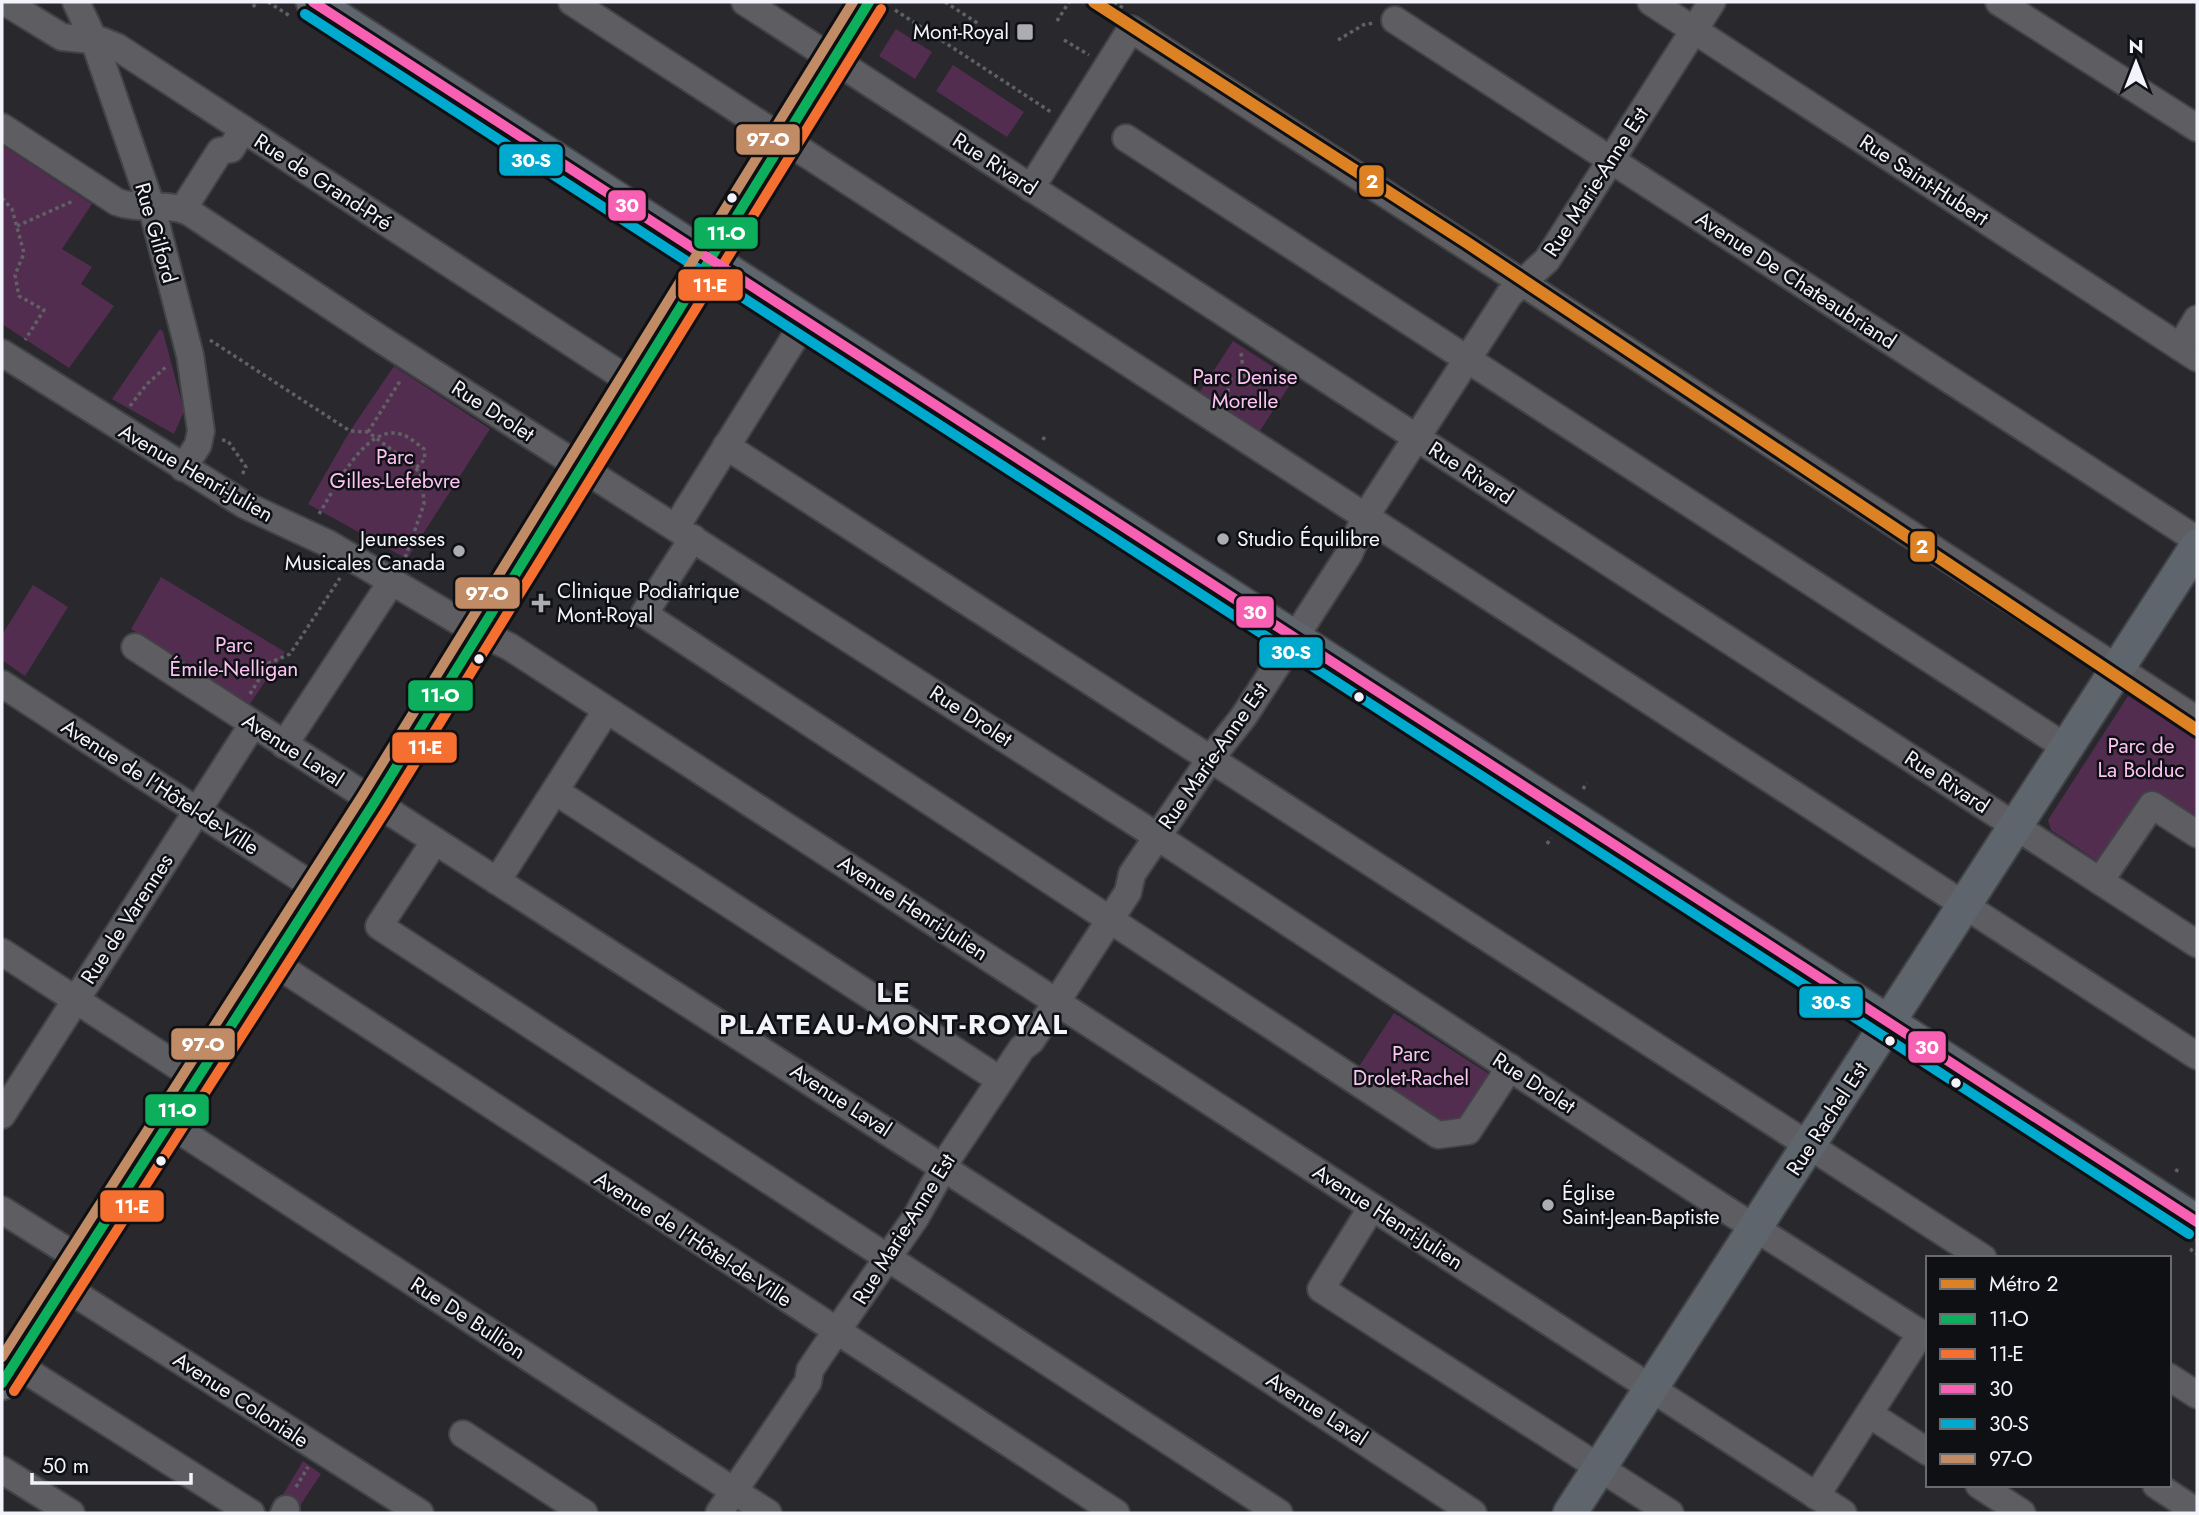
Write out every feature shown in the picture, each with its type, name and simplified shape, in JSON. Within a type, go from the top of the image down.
[{"type":"main road","points":[[313,2],[2197,1222]]},
{"type":"main road","points":[[8,1373],[374,803],[834,58],[882,6]]},
{"type":"main road","name":"Rue Rachel Est","points":[[1570,1513],[2197,546]]},
{"type":"street","name":"Rue de Grand-Pré","points":[[5,2],[58,35],[94,40],[117,47],[633,383]]},
{"type":"street","name":"Rue Gilford","points":[[76,2],[94,40],[152,208],[190,355],[202,419],[198,445],[183,468]]},
{"type":"street","points":[[572,2],[2197,1056]]},
{"type":"street","name":"Rue Rivard","points":[[745,2],[2197,944]]},
{"type":"street","name":"Rue Saint-Hubert","points":[[1651,2],[2188,352]]},
{"type":"street","name":"Rue Marie-Anne Est","points":[[719,1513],[808,1382],[810,1370],[838,1333],[928,1198],[944,1166],[1000,1080],[1057,1001],[1128,892],[1132,874],[1211,758],[1244,716],[1349,554],[1365,517],[1416,438],[1520,282],[1548,260],[1712,2]]},
{"type":"street","points":[[1999,2],[2197,128]]},
{"type":"street","name":"Avenue De Chateaubriand","points":[[1395,20],[2197,540]]},
{"type":"street","points":[[1031,188],[1131,29],[2197,720]]},
{"type":"street","points":[[2,127],[117,202],[128,206],[172,206],[183,209],[220,152],[231,149],[243,129]]},
{"type":"street","points":[[1126,138],[2067,748]]},
{"type":"street","name":"Rue Drolet","points":[[183,209],[1158,837],[1924,1336]]},
{"type":"street","points":[[2188,352],[2197,319]]},
{"type":"street","points":[[806,321],[726,446],[645,614],[1438,1135],[1468,1131],[1510,1068]]},
{"type":"street","name":"Avenue Henri-Julien","points":[[12,348],[183,468],[244,505],[398,571],[480,632],[510,647],[1843,1513]]},
{"type":"street","points":[[726,446],[1980,1256]]},
{"type":"street","points":[[284,745],[398,571]]},
{"type":"street","name":"Avenue Laval","points":[[135,647],[374,803],[944,1166],[1473,1513]]},
{"type":"street","name":"Avenue de l'Hôtel-de-Ville","points":[[2,684],[318,890]]},
{"type":"street","points":[[497,881],[606,711]]},
{"type":"street","name":"Rue de Varennes","points":[[2,1115],[10,1084],[75,999],[198,812],[245,718]]},
{"type":"street","points":[[555,791],[1000,1080]]},
{"type":"street","points":[[2101,881],[2152,804],[2197,834]]},
{"type":"street","points":[[435,841],[379,926],[1279,1513]]},
{"type":"street","points":[[2,952],[196,1079]]},
{"type":"street","name":"Avenue de l'Hôtel-de-Ville","points":[[271,961],[1116,1513]]},
{"type":"street","name":"Rue De Bullion","points":[[168,1123],[768,1513]]},
{"type":"street","points":[[1372,1207],[1321,1289],[1671,1513]]},
{"type":"street","name":"Avenue Coloniale","points":[[2,1210],[72,1273],[419,1513]]},
{"type":"street","points":[[1816,1496],[1924,1336]]},
{"type":"street","points":[[8,1373],[250,1513]]},
{"type":"street","points":[[2171,1378],[2197,1395]]},
{"type":"street","points":[[1869,1414],[1926,1451]]},
{"type":"street","points":[[463,1434],[584,1513]]},
{"type":"street","points":[[2,1470],[71,1513]]},
{"type":"street","points":[[1982,1487],[2022,1513]]},
{"type":"street","points":[[2159,1487],[2197,1512]]},
{"type":"path","points":[[253,7],[257,2]]},
{"type":"path","points":[[945,2],[979,24]]},
{"type":"path","points":[[1057,21],[1069,2]]},
{"type":"path","points":[[882,6],[1060,117]]},
{"type":"path","points":[[1338,40],[1363,25],[1395,20]]},
{"type":"path","points":[[1064,40],[1095,59]]},
{"type":"path","points":[[17,226],[83,196]]},
{"type":"path","points":[[2,198],[12,209],[24,253],[15,275],[19,296],[44,310],[12,348]]},
{"type":"path","points":[[210,340],[350,431],[368,432],[416,468],[426,491],[424,504],[398,571]]},
{"type":"path","points":[[1240,340],[1244,376]]},
{"type":"path","points":[[127,411],[138,394],[172,359]]},
{"type":"path","points":[[1232,407],[1228,400],[1227,382],[1257,373]]},
{"type":"path","points":[[368,432],[401,380]]},
{"type":"path","points":[[318,515],[359,452],[376,437],[385,433],[401,434],[424,449],[425,459],[416,468]]},
{"type":"path","points":[[1043,440],[1046,434]]},
{"type":"path","points":[[222,440],[228,441],[246,467],[239,480]]},
{"type":"path","points":[[245,718],[269,663],[290,654],[344,571]]},
{"type":"path","points":[[1583,789],[1587,783]]},
{"type":"path","points":[[1547,845],[1551,838]]},
{"type":"path","points":[[2176,1172],[2179,1166]]},
{"type":"green space","points":[[896,29],[932,52],[915,79],[879,56]]},
{"type":"green space","points":[[953,65],[1024,112],[1007,137],[936,91]]},
{"type":"green space","points":[[2,145],[92,204],[62,249],[92,267],[81,284],[114,306],[69,368],[2,324]]},
{"type":"green space","points":[[160,329],[184,411],[174,434],[112,399]]},
{"type":"green space","name":"Parc Denise Morelle","points":[[1233,341],[1293,380],[1256,437],[1196,398]]},
{"type":"green space","name":"Parc Gilles-Lefebvre","points":[[394,366],[490,429],[407,559],[308,504],[350,431]]},
{"type":"green space","name":"Parc Émile-Nelligan","points":[[161,577],[285,652],[250,704],[131,629]]},
{"type":"green space","points":[[33,585],[68,607],[25,676],[2,660],[2,635]]},
{"type":"green space","name":"Parc de La Bolduc","points":[[2128,696],[2197,739],[2197,834],[2152,805],[2109,869],[2051,830],[2048,820]]},
{"type":"green space","name":"Parc Drolet-Rachel","points":[[1394,1013],[1494,1077],[1462,1124],[1442,1128],[1354,1074]]},
{"type":"green space","points":[[303,1461],[321,1474],[295,1513],[278,1503]]},
{"type":"metro line","name":"2","points":[[1094,2],[1466,242],[2197,730]]},
{"type":"transit line","name":"30","points":[[313,2],[2197,1222]]},
{"type":"transit line","name":"97-O","points":[[2,1357],[362,796],[853,2]]},
{"type":"transit line","name":"11-O","points":[[2,1383],[374,803],[869,2]]},
{"type":"transit line","name":"11-E","points":[[14,1391],[386,810],[881,9]]},
{"type":"transit line","name":"30-S","points":[[305,14],[2189,1234]]},
{"type":"place","name":"Mont-Royal","points":[[1025,32]]},
{"type":"place","name":"Studio Équilibre","points":[[1223,539]]},
{"type":"place","name":"Jeunesses Musicales Canada","points":[[459,551]]},
{"type":"place","name":"Clinique Podiatrique Mont-Royal","points":[[541,603]]},
{"type":"place","name":"Église Saint-Jean-Baptiste","points":[[1548,1205]]},
{"type":"district","name":"LE PLATEAU-MONT-ROYAL","points":[[894,1008]]}]
